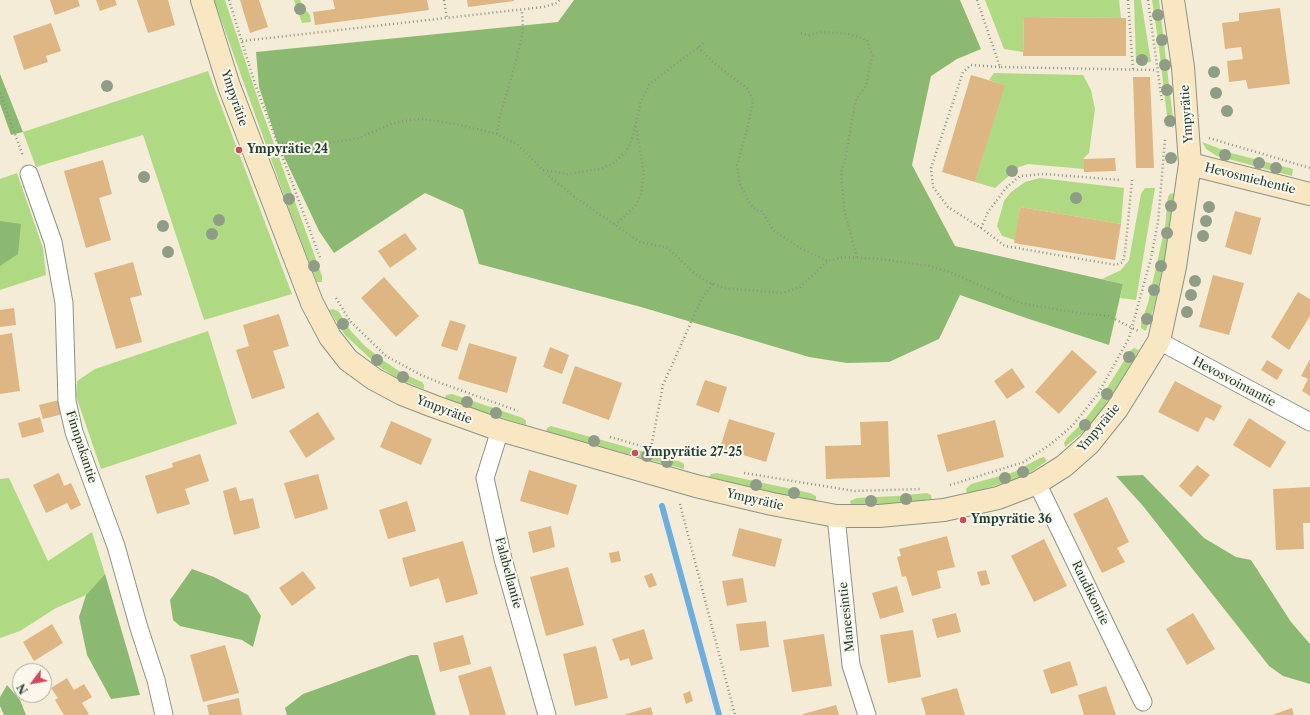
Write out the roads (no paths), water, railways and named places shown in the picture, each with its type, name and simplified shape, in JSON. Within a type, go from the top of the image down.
[{"type":"street","name":"Ympyrätie","points":[[202,0],[229,86],[278,217],[312,302],[330,337],[348,360],[374,379],[402,394],[500,430],[674,480],[772,504],[836,516],[879,516],[944,510],[998,498],[1037,483],[1064,466],[1089,444],[1117,409],[1159,341],[1175,267],[1190,164],[1183,67],[1173,0]]},
{"type":"street","name":"Hevosmiehentie","points":[[1190,164],[1310,194]]},
{"type":"street","name":"Finnpakantie","points":[[29,174],[53,242],[60,280],[64,303],[67,401],[74,432],[116,546],[139,628],[156,680],[164,715]]},
{"type":"street","name":"Hevosvoimantie","points":[[1159,341],[1310,422]]},
{"type":"street","name":"Falabellantie","points":[[500,430],[485,478],[504,559],[547,715]]},
{"type":"street","name":"Raudikontie","points":[[1037,483],[1143,702]]},
{"type":"street","name":"Maneesintie","points":[[836,516],[851,665],[867,715]]},
{"type":"waterway","points":[[662,506],[719,715]]},
{"type":"place","name":"Ympyrätie 24","points":[[239,150]]},
{"type":"place","name":"Ympyrätie 27-25","points":[[635,453]]},
{"type":"place","name":"Ympyrätie 36","points":[[963,520]]}]
